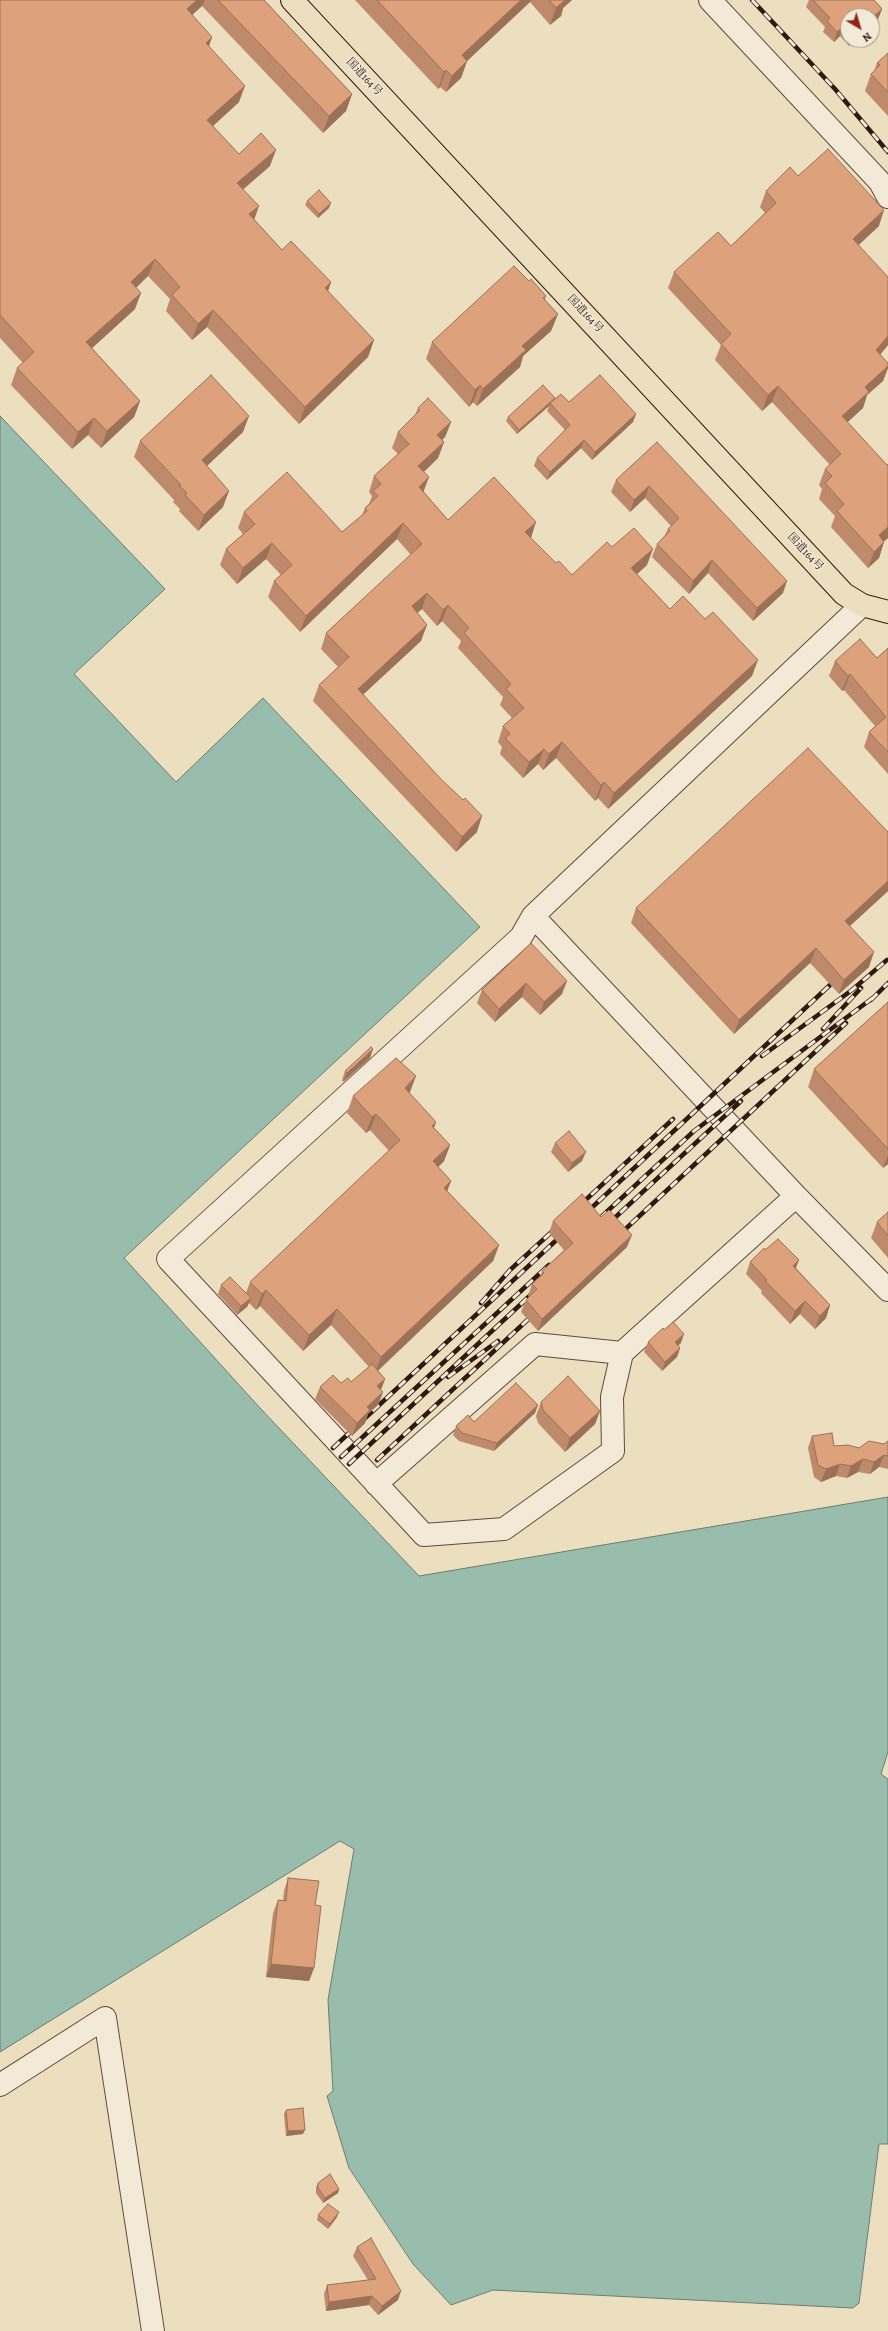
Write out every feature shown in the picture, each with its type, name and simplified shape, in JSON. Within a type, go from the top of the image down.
[{"type":"highway","name":"国道164号","points":[[292,0],[844,594],[862,605],[888,612]]},
{"type":"street","points":[[722,4],[885,186]]},
{"type":"street","points":[[796,1196],[622,1353],[612,1397],[613,1451],[504,1529],[424,1535],[168,1259],[521,937],[533,916],[862,605]]},
{"type":"street","points":[[533,916],[796,1196],[888,1290]]},
{"type":"street","points":[[376,1484],[535,1344],[622,1353]]},
{"type":"street","points":[[0,2085],[104,2018],[153,2331]]},
{"type":"shaded area","points":[[0,416],[165,589],[74,674],[176,782],[263,698],[480,927],[124,1258],[260,1408],[419,1576],[888,1497],[888,1752],[881,1774],[888,1779],[888,2144],[879,2144],[859,2303],[853,2308],[493,2290],[451,2305],[413,2264],[349,2168],[327,2096],[333,2091],[328,2000],[354,1849],[340,1841],[0,2052]]},
{"type":"building","points":[[0,0],[197,0],[187,9],[212,37],[206,43],[245,86],[207,120],[239,154],[261,133],[276,150],[237,183],[259,206],[249,214],[282,250],[291,241],[331,282],[325,288],[374,340],[305,407],[213,310],[198,324],[172,295],[180,287],[155,259],[131,282],[141,293],[86,342],[140,401],[107,431],[94,418],[78,432],[17,368],[34,352],[0,315]]},
{"type":"building","points":[[218,0],[264,0],[352,94],[329,116]]},
{"type":"building","points":[[377,0],[521,0],[462,55],[467,61],[452,76],[446,70],[444,72]]},
{"type":"building","points":[[549,0],[565,0],[556,8]]},
{"type":"building","points":[[813,0],[874,0],[882,9],[880,11],[880,8],[840,8],[840,29],[837,32],[827,21],[830,18]]},
{"type":"building","points":[[888,53],[888,92],[871,74],[880,65],[877,63]]},
{"type":"building","points":[[828,149],[884,210],[853,239],[888,277],[888,336],[876,350],[888,363],[888,366],[865,387],[869,392],[842,416],[887,465],[888,464],[888,527],[879,535],[884,542],[874,552],[837,511],[844,504],[825,483],[832,476],[825,469],[841,454],[778,386],[768,395],[721,344],[731,334],[674,272],[718,232],[731,246],[776,203],[766,191],[790,167],[798,176]]},
{"type":"building","points":[[319,190],[331,203],[319,214],[307,201]]},
{"type":"building","points":[[514,266],[529,281],[531,279],[546,296],[543,298],[558,314],[522,346],[526,350],[483,389],[480,385],[475,390],[432,342]]},
{"type":"building","points":[[211,375],[249,416],[202,460],[229,491],[204,515],[185,495],[187,493],[179,486],[181,485],[140,441]]},
{"type":"building","points":[[600,375],[636,414],[595,452],[584,440],[550,472],[537,458],[570,425],[550,403],[561,394],[569,402]]},
{"type":"building","points":[[543,385],[555,398],[519,430],[508,417]]},
{"type":"building","points":[[428,398],[451,422],[437,435],[444,442],[418,466],[429,477],[419,487],[448,520],[494,477],[536,522],[525,532],[556,563],[559,561],[572,575],[607,542],[612,547],[634,528],[653,549],[631,568],[670,609],[683,596],[705,619],[713,612],[758,660],[614,793],[604,782],[601,785],[562,742],[549,754],[544,749],[529,762],[505,738],[510,734],[503,726],[524,708],[506,689],[511,684],[464,633],[469,628],[448,605],[443,610],[427,593],[412,606],[427,625],[358,689],[440,778],[463,800],[465,798],[482,816],[462,837],[319,685],[349,657],[326,633],[422,544],[403,523],[306,616],[274,581],[292,565],[272,543],[243,568],[226,549],[255,524],[244,512],[287,472],[342,532],[367,511],[365,508],[378,496],[373,491],[381,484],[374,476],[409,444],[398,432],[420,410],[418,408]]},
{"type":"building","points":[[657,442],[787,581],[757,608],[712,560],[693,581],[657,544],[670,531],[668,529],[679,518],[649,486],[634,500],[616,480]]},
{"type":"building","points":[[860,639],[877,658],[888,648],[888,752],[869,732],[886,717],[850,674],[848,676],[835,661]]},
{"type":"building","points":[[808,748],[888,832],[888,881],[845,921],[874,952],[844,980],[816,948],[739,1020],[636,908]]},
{"type":"building","points":[[531,943],[567,981],[544,1002],[526,983],[499,1009],[482,990]]},
{"type":"building","points":[[888,1002],[888,1149],[814,1069]]},
{"type":"building","points":[[371,1047],[373,1049],[347,1073],[345,1071]]},
{"type":"building","points":[[396,1058],[416,1076],[405,1088],[436,1122],[432,1126],[450,1145],[433,1161],[451,1181],[444,1188],[499,1245],[381,1357],[337,1309],[309,1335],[266,1290],[262,1294],[250,1282],[400,1140],[376,1114],[372,1117],[353,1096]]},
{"type":"building","points":[[569,1131],[586,1152],[572,1163],[555,1143]]},
{"type":"building","points":[[582,1194],[601,1217],[609,1210],[632,1235],[542,1319],[526,1300],[537,1289],[532,1284],[544,1273],[542,1271],[573,1243],[553,1221]]},
{"type":"building","points":[[888,1212],[888,1236],[877,1222]]},
{"type":"building","points":[[778,1239],[799,1260],[793,1266],[830,1305],[820,1316],[805,1301],[795,1311],[765,1281],[767,1280],[750,1262],[764,1248],[765,1250]]},
{"type":"building","points":[[230,1277],[251,1298],[241,1306],[221,1285]]},
{"type":"building","points":[[673,1322],[684,1334],[675,1342],[680,1348],[665,1362],[648,1342],[663,1328],[664,1330]]},
{"type":"building","points":[[372,1364],[385,1379],[377,1386],[383,1392],[367,1407],[370,1410],[357,1423],[320,1387],[333,1375],[341,1383],[348,1378],[351,1382]]},
{"type":"building","points":[[568,1376],[600,1411],[570,1438],[543,1410],[541,1402]]},
{"type":"building","points":[[516,1383],[538,1405],[497,1443],[462,1433],[456,1426],[468,1415],[474,1422]]},
{"type":"building","points":[[832,1433],[834,1446],[848,1445],[859,1448],[869,1441],[884,1444],[888,1441],[888,1456],[884,1455],[874,1462],[863,1459],[851,1466],[840,1464],[826,1469],[818,1465],[812,1436]]},
{"type":"building","points":[[288,1878],[319,1881],[315,1905],[321,1906],[314,1968],[271,1964],[278,1900],[286,1901]]},
{"type":"building","points":[[303,2108],[305,2130],[288,2131],[286,2110]]},
{"type":"building","points":[[330,2174],[339,2189],[325,2198],[318,2188],[318,2183]]},
{"type":"building","points":[[328,2204],[339,2212],[330,2224],[318,2215]]},
{"type":"building","points":[[371,2238],[401,2291],[382,2306],[372,2296],[329,2302],[327,2285],[376,2279],[357,2247]]},
{"type":"railway","points":[[752,0],[835,89],[888,152]]},
{"type":"railway","points":[[762,1056],[852,990],[887,960]]},
{"type":"railway","points":[[871,1000],[888,983]]},
{"type":"railway","points":[[585,1214],[830,985]]},
{"type":"railway","points":[[823,1029],[861,988]]},
{"type":"railway","points":[[600,1218],[694,1131],[874,997]]},
{"type":"railway","points":[[618,1236],[846,1023]]},
{"type":"railway","points":[[607,1225],[741,1101]]},
{"type":"railway","points":[[578,1207],[673,1119]]},
{"type":"railway","points":[[481,1303],[510,1270],[557,1227]]},
{"type":"railway","points":[[333,1448],[564,1233]]},
{"type":"railway","points":[[341,1457],[549,1265]]},
{"type":"railway","points":[[349,1464],[536,1290]]},
{"type":"railway","points":[[377,1460],[536,1312]]},
{"type":"railway","points":[[448,1377],[498,1341]]}]
